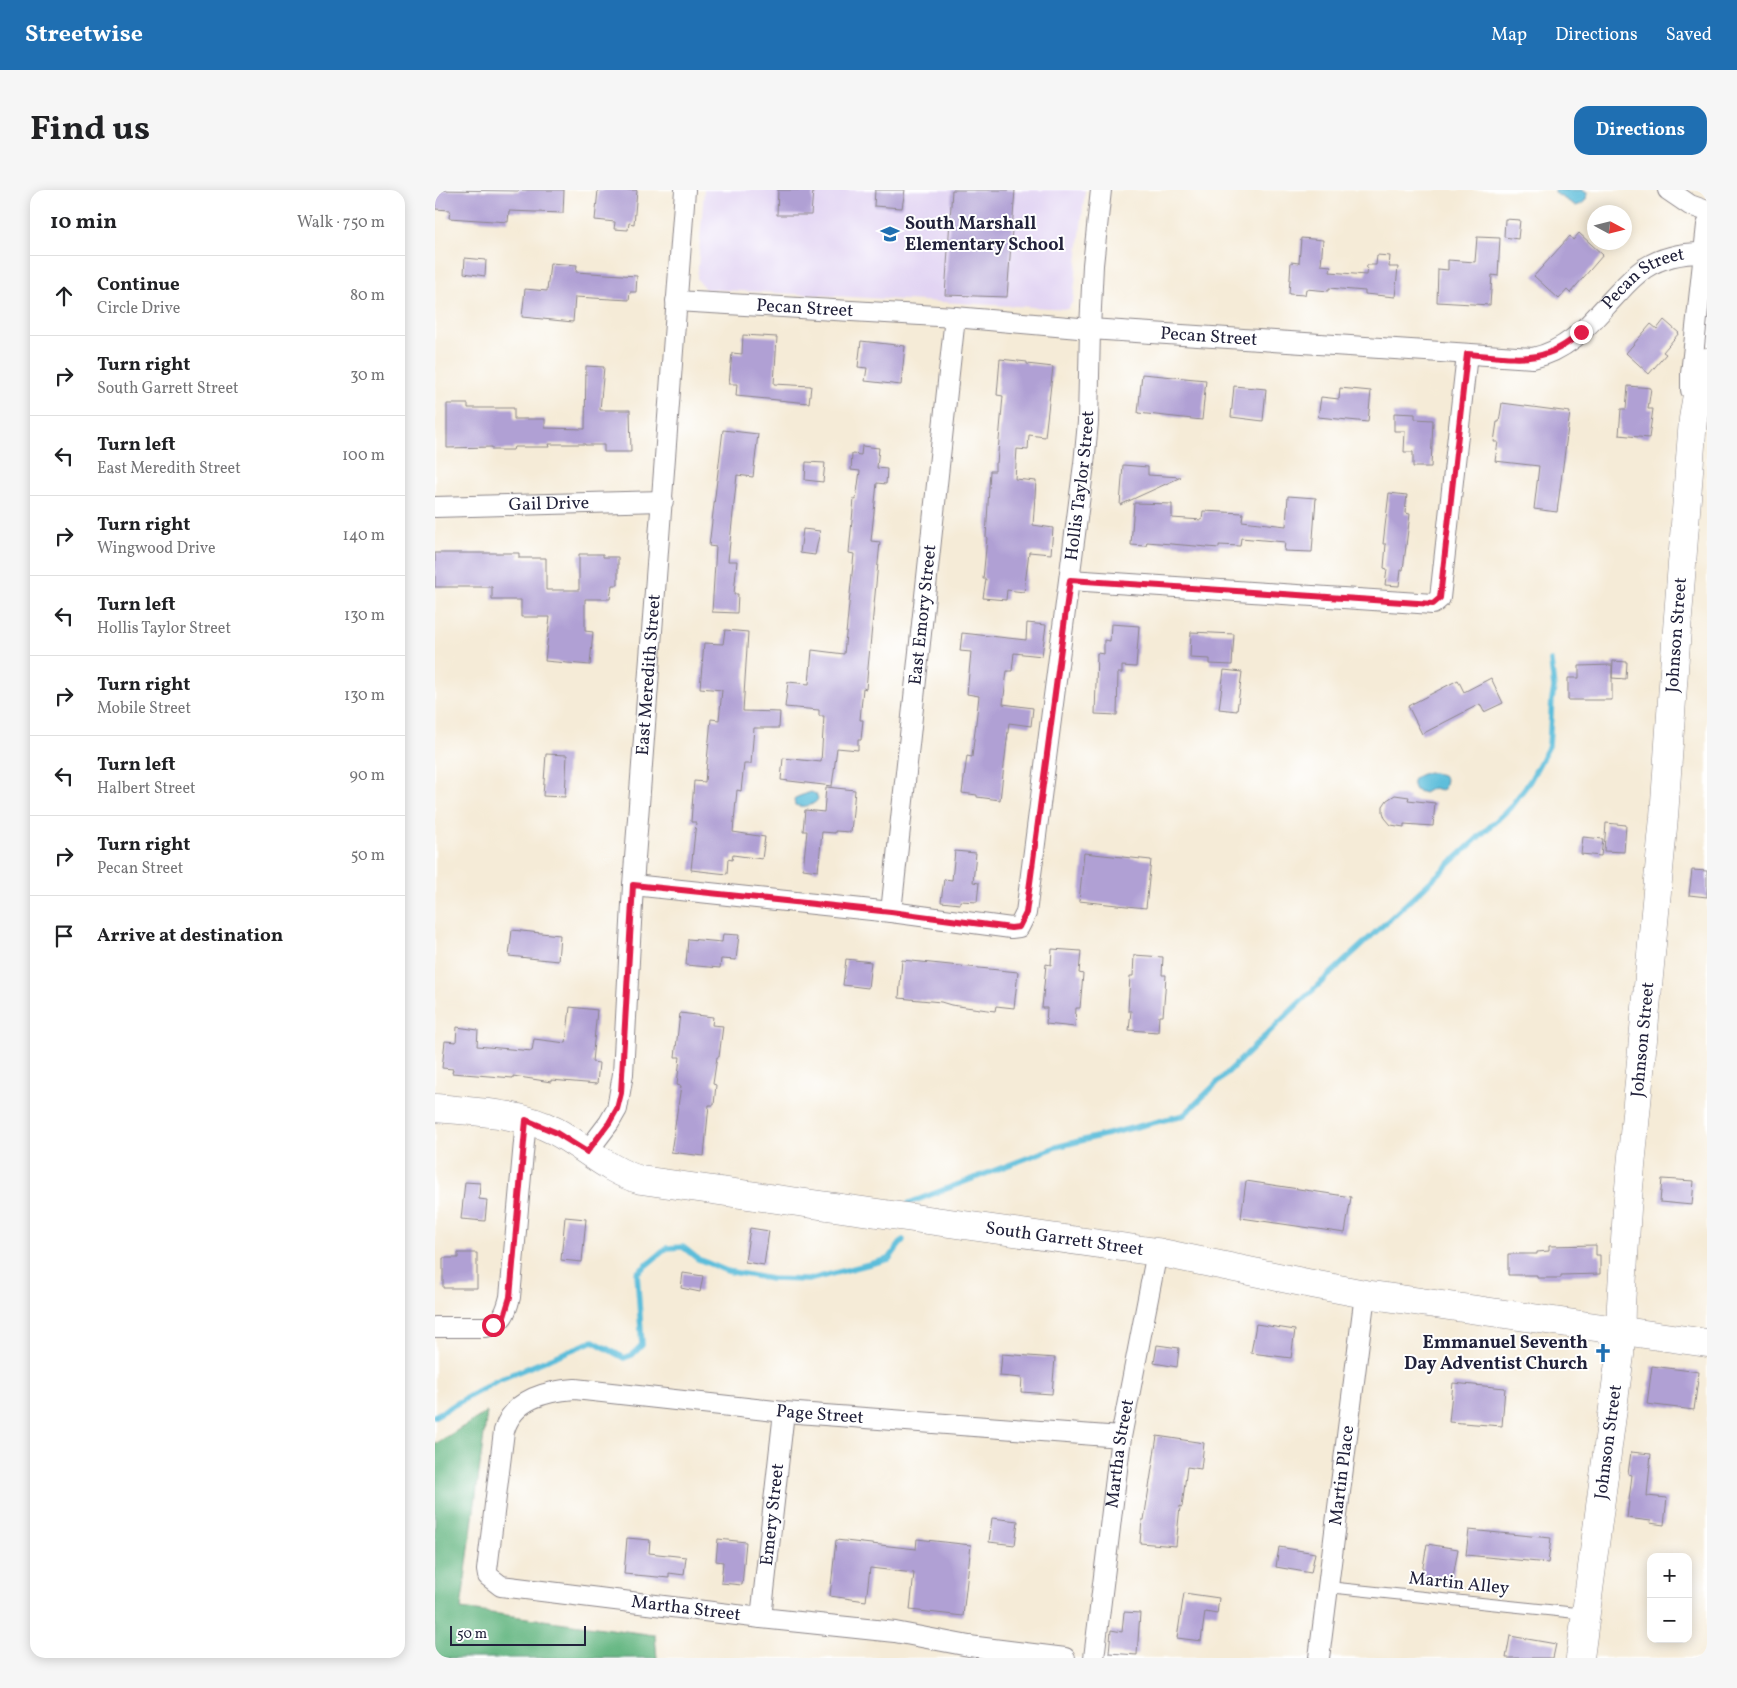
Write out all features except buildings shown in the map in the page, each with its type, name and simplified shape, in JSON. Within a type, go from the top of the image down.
[{"type":"street","name":"East Meredith Street","points":[[587,1152],[609,1123],[617,1109],[621,1093],[633,885],[685,190]]},
{"type":"street","name":"Hollis Taylor Street","points":[[891,912],[1011,928],[1019,927],[1026,913],[1070,580],[1088,422],[1093,265],[1101,190]]},
{"type":"street","points":[[1668,190],[1690,205],[1707,211]]},
{"type":"street","name":"Johnson Street","points":[[1693,419],[1691,374],[1707,225]]},
{"type":"street","name":"Pecan Street","points":[[676,301],[955,317],[1090,329],[1533,358],[1556,351],[1574,339],[1628,282],[1645,268],[1680,255],[1703,253]]},
{"type":"street","name":"East Emory Street","points":[[891,912],[955,317]]},
{"type":"street","points":[[1070,580],[1433,604],[1437,602],[1440,598],[1467,354]]},
{"type":"street","name":"Johnson Street","points":[[1580,1658],[1620,1356],[1627,1209],[1663,827],[1693,419],[1699,383],[1707,362]]},
{"type":"street","name":"Gail Drive","points":[[435,507],[663,501]]},
{"type":"street","points":[[633,885],[891,912]]},
{"type":"street","name":"South Garrett Street","points":[[435,1108],[503,1114],[526,1120],[555,1132],[625,1176],[660,1184],[1157,1252],[1365,1294],[1707,1343]]},
{"type":"street","points":[[435,1326],[486,1327],[493,1325],[504,1317],[510,1297],[526,1120]]},
{"type":"street","name":"Martha Street","points":[[1093,1658],[1121,1436],[1157,1252]]},
{"type":"street","name":"Martin Place","points":[[1319,1658],[1365,1294]]},
{"type":"street","name":"Page Street","points":[[521,1404],[544,1394],[575,1389],[784,1412],[1121,1436]]},
{"type":"street","name":"Martha Street","points":[[521,1404],[514,1410],[507,1421],[504,1431],[487,1570],[488,1576],[501,1586],[761,1618],[895,1632],[969,1646],[1065,1658]]},
{"type":"street","name":"Emery Street","points":[[761,1618],[784,1412]]},
{"type":"lane","name":"Martin Alley","points":[[1328,1587],[1587,1614]]},
{"type":"shaded area","name":"South Marshall Elementary School","points":[[704,190],[1085,190],[1073,301],[1068,309],[705,289],[697,279]]},
{"type":"green space","points":[[487,1412],[461,1609],[655,1635],[657,1658],[435,1658],[435,1444]]},
{"type":"water","points":[[1555,190],[1581,190],[1587,193],[1587,196],[1584,202],[1576,206],[1555,193]]},
{"type":"water","points":[[1429,772],[1443,775],[1446,779],[1444,789],[1433,788],[1424,793],[1415,790],[1413,780]]},
{"type":"water","points":[[811,792],[816,794],[818,799],[814,803],[808,806],[795,805],[794,800],[797,797]]},
{"type":"waterway","points":[[909,1203],[1056,1147],[1184,1115],[1301,1001],[1509,809],[1530,781],[1549,746],[1554,688],[1551,661]]},
{"type":"waterway","points":[[435,1416],[496,1381],[593,1341],[624,1358],[632,1355],[642,1345],[637,1273],[667,1248],[683,1247],[698,1259],[727,1271],[771,1279],[808,1280],[889,1259],[903,1240]]},
{"type":"place","name":"South Marshall Elementary School","points":[[890,234]]},
{"type":"place","name":"Emmanuel Seventh Day Adventist Church","points":[[1603,1353]]},
{"type":"route","points":[[493,1325],[504,1317],[510,1297],[526,1120],[555,1132],[587,1152],[617,1109],[623,1074],[633,885],[891,912],[1011,928],[1019,927],[1026,913],[1070,580],[1433,604],[1440,598],[1467,354],[1520,358],[1544,356],[1565,346],[1581,332]]}]
